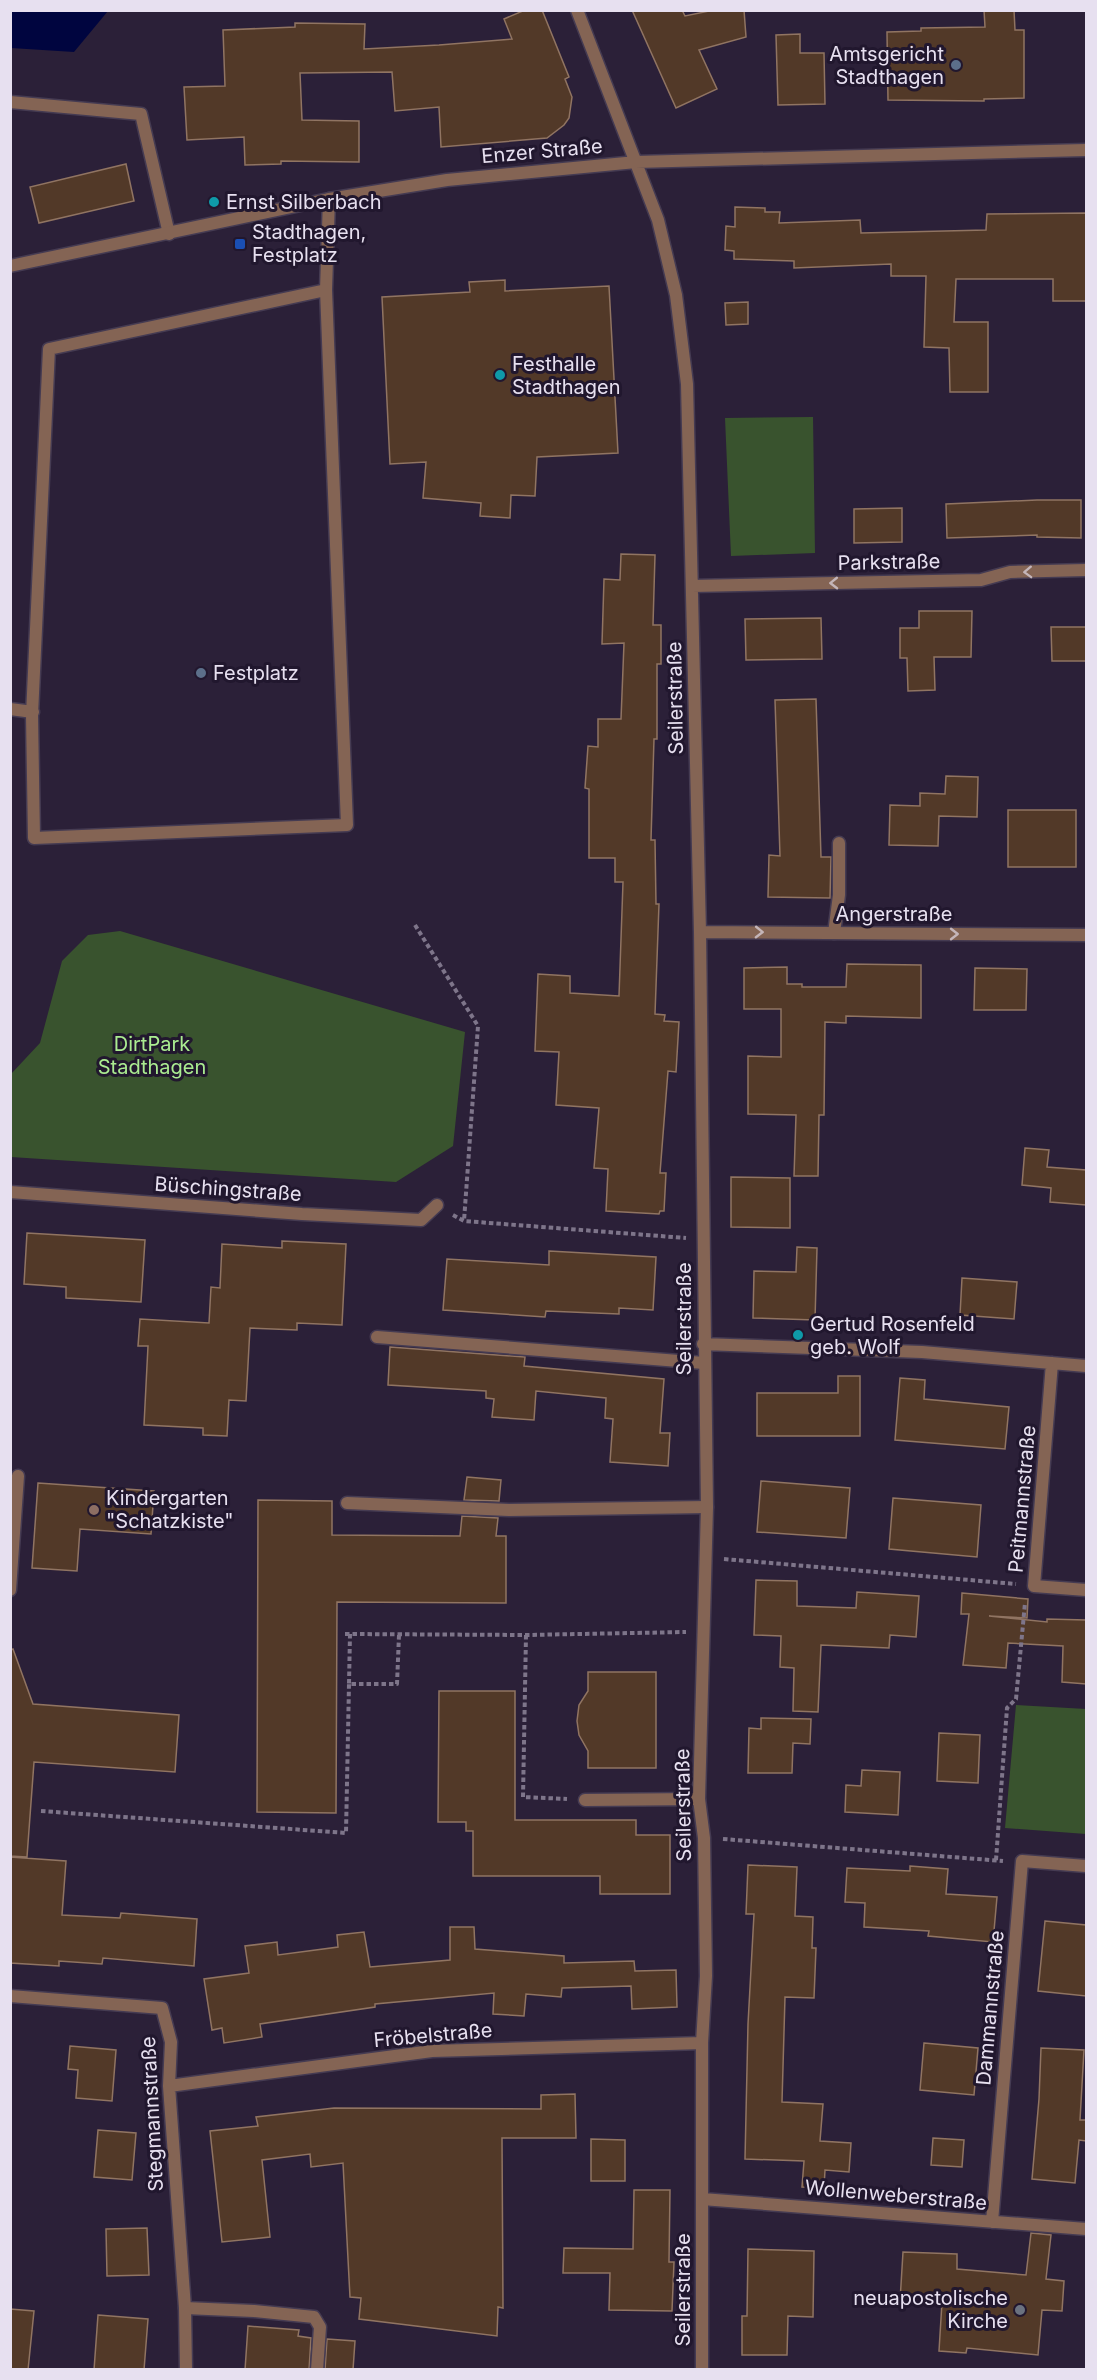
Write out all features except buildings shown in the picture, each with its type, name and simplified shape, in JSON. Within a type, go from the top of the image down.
[{"type":"street","name":"Seilerstraße","points":[[577,10],[658,220],[676,295],[687,384],[700,932],[703,1344],[707,1507],[699,1799],[704,1838],[706,1976],[702,2043],[702,2370]]},
{"type":"street","points":[[10,102],[141,114],[169,234]]},
{"type":"street","name":"Enzer Straße","points":[[10,266],[329,199],[447,180],[636,162],[1086,150]]},
{"type":"street","points":[[326,290],[49,349],[33,712],[34,838],[347,825],[326,290],[329,199]]},
{"type":"street","name":"Parkstraße","points":[[692,586],[981,580],[1010,572],[1086,570]]},
{"type":"street","points":[[10,709],[33,712]]},
{"type":"street","points":[[834,933],[839,895],[839,843]]},
{"type":"street","name":"Angerstraße","points":[[700,932],[1086,935]]},
{"type":"street","name":"Büschingstraße","points":[[10,1192],[302,1214],[421,1220],[437,1205]]},
{"type":"street","points":[[377,1336],[704,1363]]},
{"type":"street","points":[[703,1344],[922,1352],[1086,1366]]},
{"type":"street","name":"Peitmannstraße","points":[[1052,1363],[1030,1585],[1086,1590]]},
{"type":"street","points":[[10,1590],[18,1476]]},
{"type":"street","points":[[347,1503],[509,1510],[707,1507]]},
{"type":"street","points":[[585,1800],[699,1799]]},
{"type":"street","points":[[1022,1861],[1086,1866]]},
{"type":"street","name":"Dammannstraße","points":[[992,2222],[1022,1861]]},
{"type":"street","name":"Stegmannstraße","points":[[10,1996],[162,2008],[171,2042],[169,2086],[185,2308],[186,2370]]},
{"type":"street","name":"Fröbelstraße","points":[[169,2086],[432,2051],[702,2043]]},
{"type":"street","name":"Wollenweberstraße","points":[[702,2199],[1086,2229]]},
{"type":"street","points":[[185,2308],[254,2311],[314,2317],[320,2327],[317,2370]]},
{"type":"path","points":[[414,924],[478,1026],[464,1221]]},
{"type":"path","name":"Seilerstraße","points":[[437,1205],[464,1221],[703,1239]]},
{"type":"path","points":[[707,1557],[1030,1585],[1016,1699],[1007,1708],[996,1860]]},
{"type":"path","points":[[41,1811],[346,1833],[348,1634],[526,1635],[704,1632]]},
{"type":"path","points":[[349,1684],[397,1684],[399,1635]]},
{"type":"path","points":[[526,1635],[523,1797],[585,1800]]},
{"type":"path","points":[[704,1838],[1022,1861]]},
{"type":"green space","points":[[813,417],[815,553],[731,556],[725,418]]},
{"type":"green space","name":"DirtPark Stadthagen","points":[[120,931],[465,1032],[453,1146],[396,1182],[11,1157],[11,1074],[40,1043],[62,961],[88,935]]},
{"type":"green space","points":[[1016,1705],[1086,1709],[1086,1834],[1005,1828]]},
{"type":"shaded area","points":[[10,11],[108,11],[74,52],[11,48]]},
{"type":"place","name":"Amtsgericht Stadthagen","points":[[956,65]]},
{"type":"place","name":"Ernst Silberbach","points":[[214,202]]},
{"type":"place","name":"Stadthagen, Festplatz","points":[[240,244]]},
{"type":"place","name":"Festhalle Stadthagen","points":[[500,375]]},
{"type":"place","name":"Festplatz","points":[[201,673]]},
{"type":"place","name":"Gertud Rosenfeld geb. Wolf","points":[[798,1335]]},
{"type":"place","name":"Kindergarten \"Schatzkiste\"","points":[[94,1510]]},
{"type":"place","name":"neuapostolische Kirche","points":[[1020,2310]]}]
